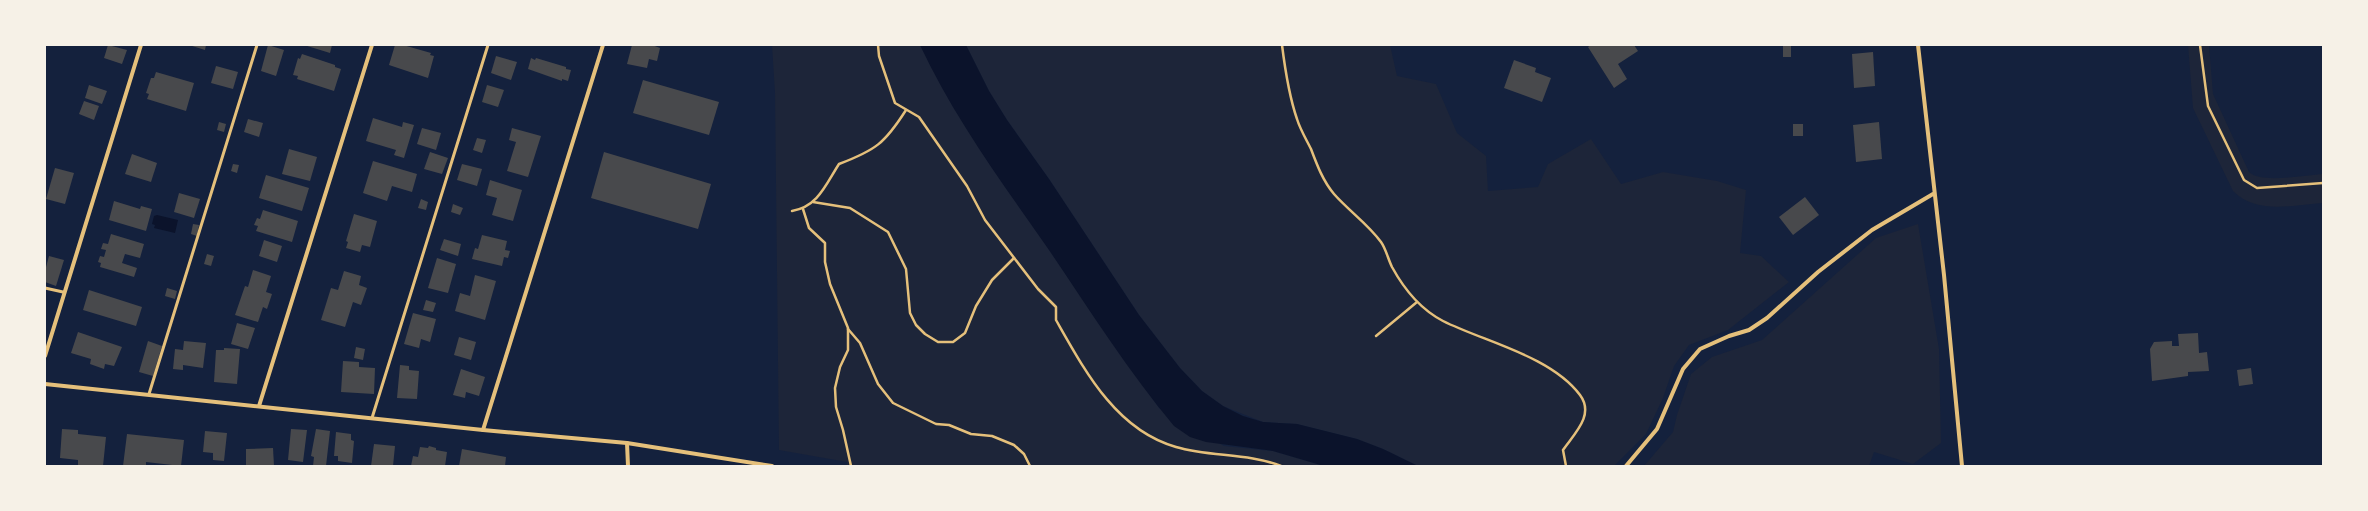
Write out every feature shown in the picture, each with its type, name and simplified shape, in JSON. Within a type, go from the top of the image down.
[{"type":"street","points":[[45,356],[63,292],[141,45]]},
{"type":"street","points":[[258,406],[372,45]]},
{"type":"street","points":[[484,430],[603,45]]},
{"type":"street","points":[[1918,45],[1933,194],[1944,275],[1962,466]]},
{"type":"street","points":[[1626,466],[1657,429],[1683,369],[1700,349],[1729,336],[1749,330],[1767,318],[1818,272],[1872,230],[1933,194]]},
{"type":"street","points":[[45,384],[484,430],[626,443],[770,466]]},
{"type":"street","points":[[626,443],[628,466]]},
{"type":"lane","points":[[149,394],[256,45]]},
{"type":"lane","points":[[372,418],[488,45]]},
{"type":"lane","points":[[45,288],[63,292]]},
{"type":"path","points":[[878,45],[879,56],[895,103],[919,117],[967,186],[985,220],[1038,289],[1056,307],[1056,320],[1107,401],[1129,421],[1150,436],[1176,447],[1266,460],[1280,466]]},
{"type":"path","points":[[1282,45],[1297,120],[1321,176],[1334,194],[1381,243],[1392,267],[1417,302],[1444,321],[1547,368],[1565,380],[1581,395],[1585,405],[1586,414],[1577,433],[1563,450],[1566,466]]},
{"type":"path","points":[[2200,45],[2208,106],[2244,180],[2257,188],[2323,183]]},
{"type":"path","points":[[792,211],[803,209],[824,191],[839,164],[862,155],[879,146],[892,132],[906,110]]},
{"type":"path","points":[[813,202],[850,208],[888,232],[906,269],[910,313],[916,325],[925,334],[938,342],[953,342],[965,333],[976,306],[992,280],[998,272],[1014,258]]},
{"type":"path","points":[[803,209],[809,228],[825,243],[825,262],[830,284],[848,328],[860,343],[878,384],[893,403],[936,424],[949,425],[971,434],[992,436],[1014,445],[1024,454],[1030,466]]},
{"type":"path","points":[[1376,336],[1417,302]]},
{"type":"path","points":[[848,328],[848,350],[840,367],[835,388],[836,407],[851,466]]},
{"type":"shaded area","points":[[772,45],[920,45],[951,103],[987,160],[1159,408],[1224,446],[1273,451],[1324,466],[847,466],[847,462],[779,450],[775,93]]},
{"type":"shaded area","points":[[920,45],[966,45],[989,91],[1007,120],[1049,179],[1139,315],[1180,368],[1202,391],[1223,406],[1243,416],[1263,422],[1297,424],[1357,439],[1383,449],[1418,466],[1324,466],[1273,451],[1206,442],[1190,437],[1174,426],[1125,362],[980,150],[948,99]]},
{"type":"shaded area","points":[[966,45],[1390,45],[1397,76],[1436,84],[1457,133],[1486,156],[1488,191],[1538,187],[1548,164],[1591,139],[1621,184],[1663,172],[1717,181],[1746,190],[1740,253],[1761,256],[1789,282],[1728,330],[1689,345],[1674,366],[1663,398],[1646,434],[1614,466],[1418,466],[1383,449],[1357,439],[1297,424],[1263,422],[1223,406],[1202,391],[1180,368],[1139,315],[1049,179],[1007,120],[989,91]]},
{"type":"shaded area","points":[[2188,45],[2209,45],[2213,94],[2249,172],[2255,176],[2263,178],[2323,174],[2323,203],[2275,207],[2264,206],[2242,198],[2233,191],[2193,108]]},
{"type":"shaded area","points":[[157,215],[178,220],[175,233],[154,228],[155,225],[152,224],[154,216]]},
{"type":"shaded area","points":[[1918,224],[1939,349],[1941,443],[1913,464],[1874,452],[1869,466],[1644,466],[1673,432],[1677,415],[1691,374],[1712,357],[1762,340],[1876,238]]},
{"type":"building","points":[[108,45],[127,50],[122,64],[104,58]]},
{"type":"building","points":[[189,45],[206,45],[205,50]]},
{"type":"building","points":[[268,45],[284,50],[276,76],[261,71]]},
{"type":"building","points":[[304,45],[332,45],[330,53]]},
{"type":"building","points":[[395,45],[403,45],[431,53],[430,55],[434,56],[428,78],[389,65]]},
{"type":"building","points":[[632,45],[652,45],[660,48],[657,61],[649,59],[647,68],[627,64]]},
{"type":"building","points":[[1591,45],[1634,45],[1638,51],[1618,64],[1627,79],[1614,88],[1588,47]]},
{"type":"building","points":[[1783,46],[1791,46],[1791,57],[1783,57]]},
{"type":"building","points":[[1873,52],[1875,86],[1854,88],[1852,54]]},
{"type":"building","points":[[302,54],[335,65],[335,67],[341,69],[334,91],[297,79],[298,76],[293,75],[298,58],[300,59]]},
{"type":"building","points":[[496,56],[517,62],[511,80],[491,73]]},
{"type":"building","points":[[531,58],[535,60],[536,58],[566,67],[566,69],[571,70],[568,81],[562,79],[562,81],[528,69]]},
{"type":"building","points":[[1514,60],[1536,68],[1535,72],[1551,78],[1542,102],[1504,88]]},
{"type":"building","points":[[216,66],[238,72],[233,89],[211,83]]},
{"type":"building","points":[[156,72],[194,83],[186,111],[147,99],[149,94],[146,93],[151,78],[154,78]]},
{"type":"building","points":[[643,80],[719,102],[709,135],[633,113]]},
{"type":"building","points":[[89,85],[107,91],[102,104],[85,98]]},
{"type":"building","points":[[487,85],[504,90],[498,107],[482,102]]},
{"type":"building","points":[[84,101],[99,106],[94,120],[79,114]]},
{"type":"building","points":[[373,118],[402,127],[403,122],[414,125],[404,158],[394,155],[396,150],[366,141]]},
{"type":"building","points":[[248,119],[263,123],[259,137],[244,132]]},
{"type":"building","points":[[219,122],[226,124],[224,132],[217,130]]},
{"type":"building","points":[[1879,122],[1882,159],[1856,162],[1853,125]]},
{"type":"building","points":[[1793,124],[1803,124],[1803,136],[1793,136]]},
{"type":"building","points":[[422,128],[441,133],[436,150],[417,144]]},
{"type":"building","points":[[512,128],[541,136],[528,177],[507,171],[516,142],[509,140]]},
{"type":"building","points":[[477,138],[486,140],[482,153],[473,150]]},
{"type":"building","points":[[289,149],[317,157],[310,181],[282,174]]},
{"type":"building","points":[[430,152],[448,158],[442,174],[424,169]]},
{"type":"building","points":[[604,152],[711,184],[698,229],[591,198]]},
{"type":"building","points":[[132,154],[157,163],[151,182],[125,174]]},
{"type":"building","points":[[373,161],[417,174],[412,192],[392,186],[387,201],[363,193]]},
{"type":"building","points":[[233,164],[239,165],[237,173],[231,171]]},
{"type":"building","points":[[462,164],[482,169],[477,186],[457,180]]},
{"type":"building","points":[[55,168],[74,173],[65,204],[46,199]]},
{"type":"building","points":[[266,175],[309,188],[302,211],[259,198]]},
{"type":"building","points":[[490,180],[522,190],[513,221],[492,215],[497,198],[486,195]]},
{"type":"building","points":[[179,193],[200,199],[194,218],[174,212]]},
{"type":"building","points":[[1805,197],[1819,215],[1793,235],[1779,217]]},
{"type":"building","points":[[421,199],[428,202],[426,210],[418,208]]},
{"type":"building","points":[[114,201],[140,209],[141,206],[152,209],[146,231],[109,220]]},
{"type":"building","points":[[453,204],[463,208],[460,215],[451,212]]},
{"type":"building","points":[[263,210],[298,221],[292,242],[256,231],[258,226],[254,225],[257,218],[260,219]]},
{"type":"building","points":[[354,214],[377,221],[370,247],[362,245],[360,252],[346,248],[348,242],[346,241]]},
{"type":"building","points":[[193,224],[199,225],[197,236],[191,234]]},
{"type":"building","points":[[111,234],[144,244],[140,258],[125,254],[122,263],[137,268],[134,277],[100,267],[101,263],[98,262],[100,256],[104,257],[106,250],[101,249],[103,243],[108,244]]},
{"type":"building","points":[[482,235],[507,241],[505,250],[510,251],[508,258],[504,257],[502,266],[472,259],[475,248],[478,249]]},
{"type":"building","points":[[444,239],[461,244],[458,256],[440,250]]},
{"type":"building","points":[[264,240],[282,246],[277,262],[259,256]]},
{"type":"building","points":[[207,254],[214,256],[211,266],[204,264]]},
{"type":"building","points":[[49,256],[64,260],[56,286],[45,282],[45,271]]},
{"type":"building","points":[[437,258],[456,264],[448,293],[428,288]]},
{"type":"building","points":[[253,270],[271,276],[266,292],[272,294],[267,309],[263,307],[258,322],[235,315],[245,286],[248,287]]},
{"type":"building","points":[[344,271],[361,276],[359,285],[367,288],[361,305],[353,302],[345,327],[321,320],[331,288],[338,290]]},
{"type":"building","points":[[475,275],[496,281],[485,320],[455,311],[460,293],[470,296]]},
{"type":"building","points":[[167,288],[177,291],[175,299],[165,296]]},
{"type":"building","points":[[89,290],[142,307],[136,326],[83,310]]},
{"type":"building","points":[[426,300],[436,303],[433,312],[423,310]]},
{"type":"building","points":[[413,313],[436,319],[430,342],[421,339],[419,348],[404,344]]},
{"type":"building","points":[[237,323],[255,328],[248,349],[231,344]]},
{"type":"building","points":[[78,332],[122,347],[114,366],[105,364],[104,369],[90,364],[91,359],[71,353]]},
{"type":"building","points":[[2198,333],[2199,353],[2207,352],[2209,371],[2188,372],[2188,376],[2152,381],[2150,349],[2154,342],[2172,341],[2172,346],[2179,346],[2178,334]]},
{"type":"building","points":[[459,337],[476,342],[471,360],[454,355]]},
{"type":"building","points":[[148,341],[162,346],[153,376],[139,372]]},
{"type":"building","points":[[184,341],[206,343],[203,368],[183,365],[183,370],[173,369],[175,349],[183,350]]},
{"type":"building","points":[[356,347],[365,349],[363,360],[354,358]]},
{"type":"building","points":[[224,348],[240,349],[237,384],[214,382],[216,350],[224,350]]},
{"type":"building","points":[[343,361],[359,362],[359,367],[375,368],[374,394],[341,392]]},
{"type":"building","points":[[400,365],[409,366],[409,370],[419,371],[417,399],[397,398]]},
{"type":"building","points":[[2251,368],[2253,384],[2239,386],[2237,370]]},
{"type":"building","points":[[461,369],[485,377],[479,396],[466,392],[465,398],[453,395]]},
{"type":"building","points":[[62,429],[78,430],[78,434],[106,437],[103,466],[78,466],[78,460],[60,458]]},
{"type":"building","points":[[291,429],[307,430],[303,462],[288,460]]},
{"type":"building","points":[[316,429],[330,431],[326,466],[313,466],[314,457],[311,456]]},
{"type":"building","points":[[205,431],[227,433],[224,461],[213,460],[213,453],[203,452]]},
{"type":"building","points":[[336,432],[351,434],[351,440],[354,441],[352,463],[338,461],[338,456],[334,456]]},
{"type":"building","points":[[127,434],[184,440],[181,466],[146,462],[146,466],[123,466]]},
{"type":"building","points":[[374,444],[395,446],[393,466],[371,466]]},
{"type":"building","points":[[429,446],[436,448],[436,450],[447,452],[445,466],[411,466],[413,456],[418,457],[420,447],[428,448]]},
{"type":"building","points":[[273,448],[274,466],[246,466],[246,449]]},
{"type":"building","points":[[462,449],[506,457],[505,466],[459,466]]}]
